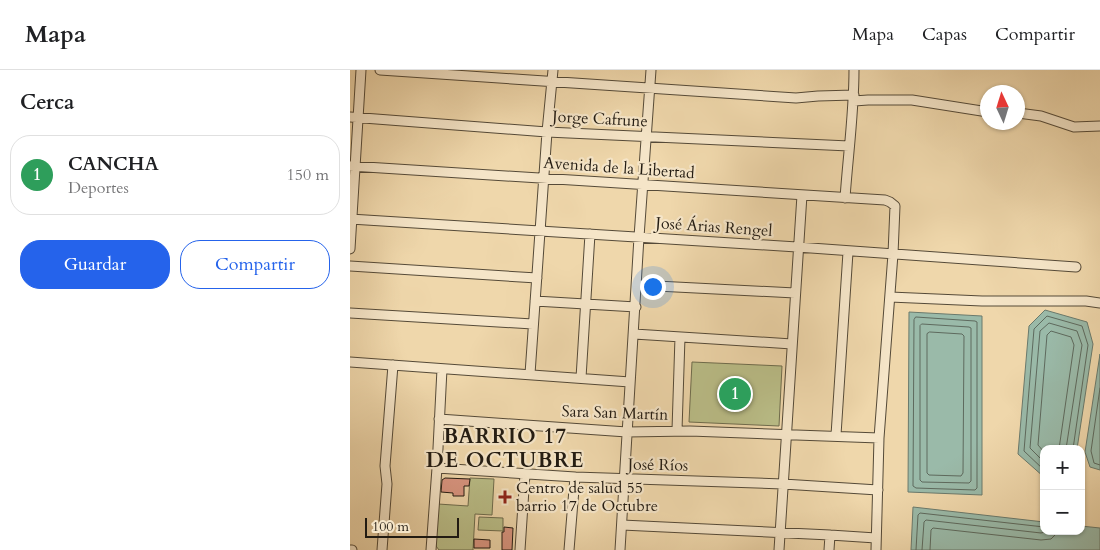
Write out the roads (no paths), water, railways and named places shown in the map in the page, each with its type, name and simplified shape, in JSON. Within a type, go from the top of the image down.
[{"type":"street","points":[[350,249],[354,117],[361,70]]},
{"type":"street","points":[[380,70],[796,98],[818,96],[868,100],[912,100],[980,111]]},
{"type":"street","points":[[530,374],[553,70]]},
{"type":"street","points":[[620,550],[642,185],[651,70]]},
{"type":"street","points":[[845,198],[849,146],[852,137],[854,70]]},
{"type":"street","points":[[1025,114],[1041,116],[1074,127],[1100,126]]},
{"type":"street","name":"Jorge Cafrune","points":[[354,117],[547,132],[849,146]]},
{"type":"street","name":"Avenida de la Libertad","points":[[353,166],[885,200],[895,206],[893,254]]},
{"type":"street","points":[[779,550],[797,247],[802,195]]},
{"type":"street","name":"José Árias Rengel","points":[[351,219],[797,247],[1076,267]]},
{"type":"street","points":[[581,378],[590,234]]},
{"type":"street","points":[[836,435],[848,252]]},
{"type":"street","points":[[876,550],[879,438],[893,254]]},
{"type":"street","points":[[350,266],[537,278]]},
{"type":"street","points":[[636,285],[795,293]]},
{"type":"street","points":[[890,297],[982,301],[1086,301],[1100,303]]},
{"type":"street","points":[[535,300],[636,307]]},
{"type":"street","points":[[350,313],[533,324]]},
{"type":"street","points":[[634,334],[792,344]]},
{"type":"street","points":[[677,430],[680,337]]},
{"type":"street","points":[[350,362],[630,382]]},
{"type":"street","points":[[382,550],[387,484],[385,466],[393,365]]},
{"type":"street","points":[[431,550],[438,468],[442,369]]},
{"type":"street","name":"Sara San Martín","points":[[439,419],[627,432],[677,430],[879,438]]},
{"type":"street","name":"José Ríos","points":[[438,468],[575,477],[783,484],[878,490]]},
{"type":"street","points":[[520,550],[525,474]]},
{"type":"street","points":[[569,550],[575,477]]},
{"type":"street","points":[[622,525],[876,538]]},
{"type":"street","points":[[829,550],[830,535]]},
{"type":"water","points":[[1045,310],[1087,322],[1093,344],[1078,445],[1040,445],[1040,473],[1018,454],[1029,326]]},
{"type":"water","points":[[909,312],[982,316],[982,495],[908,492]]},
{"type":"water","points":[[1100,354],[1100,470],[1090,467],[1085,452]]},
{"type":"water","points":[[913,507],[1040,522],[1040,535],[1085,535],[1085,526],[1100,528],[1100,550],[911,550]]},
{"type":"place","name":"CANCHA","points":[[735,394]]},
{"type":"place","name":"Centro de salud 55 barrio 17 de Octubre","points":[[505,497]]},
{"type":"district","name":"BARRIO 17 DE OCTUBRE","points":[[505,448]]}]
